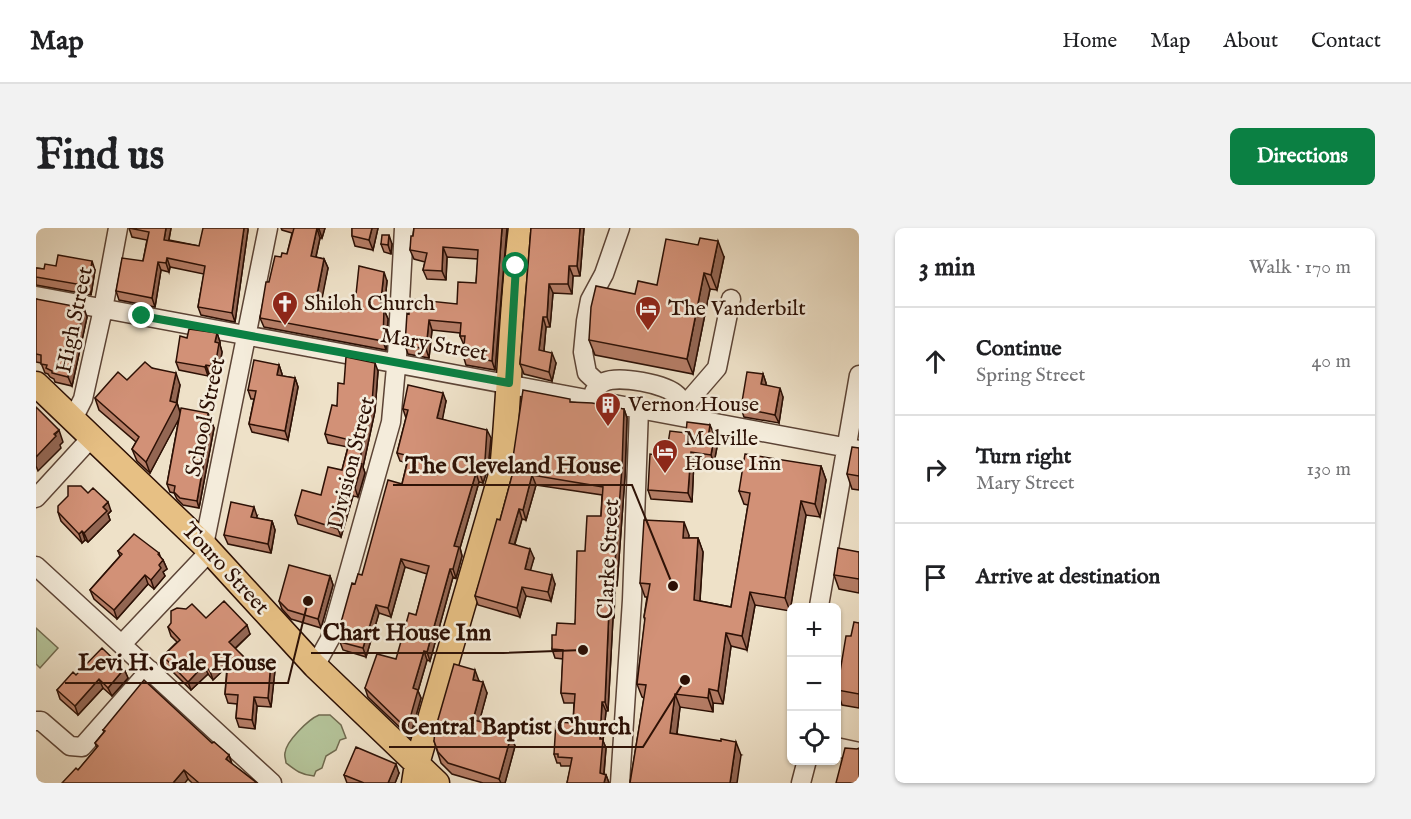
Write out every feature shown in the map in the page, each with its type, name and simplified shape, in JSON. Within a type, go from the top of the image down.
[{"type":"main road","points":[[415,774],[502,471],[516,266],[521,228]]},
{"type":"main road","name":"Touro Street","points":[[36,384],[207,548],[415,774],[437,783]]},
{"type":"street","name":"High Street","points":[[73,419],[83,399],[118,228]]},
{"type":"street","name":"School Street","points":[[207,548],[268,228]]},
{"type":"street","name":"Division Street","points":[[315,666],[330,639],[391,422],[397,363],[404,228]]},
{"type":"street","points":[[620,228],[604,274],[590,300],[586,321],[583,352],[594,392],[604,382],[615,380],[644,382],[676,393],[685,411],[717,368],[731,299]]},
{"type":"street","name":"Mary Street","points":[[36,296],[509,383],[594,392],[639,409],[685,411],[852,449]]},
{"type":"street","points":[[820,603],[852,449],[859,375]]},
{"type":"street","name":"Clarke Street","points":[[621,783],[632,600],[639,409]]},
{"type":"street","points":[[36,498],[91,438]]},
{"type":"street","points":[[122,644],[207,548]]},
{"type":"street","points":[[36,566],[272,783]]},
{"type":"street","points":[[36,721],[41,721],[70,746],[82,747],[150,670]]},
{"type":"street","points":[[841,748],[859,752]]},
{"type":"street","points":[[801,783],[806,765]]},
{"type":"green space","points":[[36,628],[58,648],[40,668],[36,664]]},
{"type":"green space","points":[[319,715],[330,715],[341,725],[346,738],[340,740],[336,750],[326,756],[322,768],[316,771],[314,776],[292,768],[286,763],[285,754],[286,748],[294,737]]},
{"type":"building","points":[[129,228],[166,228],[164,240],[199,246],[203,228],[244,228],[232,313],[198,307],[205,266],[167,258],[166,263],[158,262],[152,298],[116,291],[122,258],[143,261],[149,232]]},
{"type":"building","points":[[294,228],[317,228],[311,256],[324,259],[316,300],[350,306],[350,303],[355,304],[359,266],[384,272],[380,309],[384,309],[383,341],[260,318],[266,282],[269,282],[275,256],[281,257],[282,253],[287,254]]},
{"type":"building","points":[[352,228],[372,228],[369,240],[352,236]]},
{"type":"building","points":[[414,228],[502,228],[492,361],[463,355],[465,336],[460,336],[461,323],[429,320],[426,349],[405,345],[410,299],[457,304],[458,282],[476,283],[478,250],[443,247],[442,271],[423,270],[427,253],[410,250]]},
{"type":"building","points":[[531,228],[580,228],[577,266],[569,266],[568,284],[549,284],[547,317],[543,317],[539,350],[552,353],[549,372],[520,364]]},
{"type":"building","points":[[382,235],[389,235],[388,245],[381,244]]},
{"type":"building","name":"The Vanderbilt","points":[[700,238],[718,241],[711,275],[704,273],[687,359],[589,340],[591,307],[596,286],[635,294],[638,281],[657,285],[666,239],[698,245]]},
{"type":"building","points":[[58,255],[92,261],[88,286],[36,277],[36,268],[44,269],[45,264],[56,266]]},
{"type":"building","points":[[36,299],[84,308],[68,377],[52,373],[46,368],[47,365],[41,364],[41,355],[36,354]]},
{"type":"building","points":[[189,329],[217,333],[215,342],[219,343],[216,361],[212,360],[211,366],[176,362],[180,336],[187,338]]},
{"type":"building","points":[[346,357],[375,363],[372,403],[359,463],[362,464],[355,488],[350,487],[338,529],[295,515],[302,490],[321,495],[328,467],[342,470],[350,440],[325,434],[332,405],[337,406],[338,383],[344,384]]},
{"type":"building","points":[[254,360],[279,365],[277,375],[295,378],[285,431],[249,424],[256,391],[248,390]]},
{"type":"building","points":[[145,362],[152,368],[176,373],[170,401],[177,403],[146,462],[132,449],[139,437],[95,398],[118,372],[127,380]]},
{"type":"building","points":[[747,372],[763,374],[761,384],[780,388],[775,415],[741,408]]},
{"type":"building","points":[[408,385],[443,393],[437,418],[487,430],[485,460],[480,474],[476,473],[454,546],[459,547],[453,569],[450,569],[427,652],[424,651],[413,688],[418,690],[407,729],[365,688],[377,654],[396,659],[409,613],[416,615],[429,566],[401,559],[388,608],[376,605],[363,648],[340,642],[344,627],[340,626],[352,583],[355,584],[358,574],[362,575],[388,480],[402,484],[409,456],[397,453],[408,410],[403,409]]},
{"type":"building","points":[[523,390],[570,399],[570,402],[592,403],[624,409],[614,577],[612,577],[611,609],[609,609],[605,702],[602,702],[600,739],[603,739],[600,773],[606,775],[604,783],[567,783],[572,758],[558,757],[558,754],[554,754],[556,722],[573,723],[575,694],[561,693],[563,650],[552,649],[552,635],[556,635],[557,623],[575,624],[577,551],[585,551],[587,516],[601,516],[603,487],[532,475],[523,510],[519,509],[509,543],[530,549],[525,569],[552,575],[548,592],[522,587],[517,608],[475,596],[513,472],[511,471]]},
{"type":"building","points":[[36,407],[59,430],[36,457]]},
{"type":"building","points":[[181,408],[208,413],[207,420],[211,421],[197,501],[180,498],[174,492],[175,486],[167,484]]},
{"type":"building","points":[[687,422],[710,425],[708,437],[714,438],[711,455],[691,452],[688,493],[648,490],[650,454],[666,456],[670,431],[686,433]]},
{"type":"building","points":[[852,447],[859,448],[859,476],[847,474]]},
{"type":"building","points":[[745,454],[821,466],[815,504],[801,501],[785,598],[750,592],[742,636],[726,633],[718,691],[709,689],[708,698],[675,694],[670,733],[736,742],[730,783],[630,783],[646,685],[637,684],[650,584],[640,583],[644,520],[684,522],[683,538],[698,538],[694,600],[731,607],[750,493],[739,491]]},
{"type":"building","points":[[68,486],[81,486],[88,493],[93,488],[108,502],[103,507],[107,511],[84,533],[82,531],[79,534],[58,512],[58,506],[68,496]]},
{"type":"building","points":[[231,502],[254,507],[251,517],[272,521],[268,544],[224,535]]},
{"type":"building","points":[[134,534],[159,553],[163,560],[159,565],[161,568],[151,580],[145,575],[114,610],[90,590],[122,554],[118,551]]},
{"type":"building","points":[[838,548],[859,552],[859,579],[834,575]]},
{"type":"building","points":[[289,565],[330,576],[318,619],[288,610],[279,601]]},
{"type":"building","points":[[224,601],[247,625],[229,642],[245,658],[271,661],[268,698],[254,697],[252,720],[236,718],[238,695],[225,694],[229,653],[210,671],[204,665],[188,682],[163,656],[180,640],[168,627],[171,623],[171,611],[177,608],[186,609],[192,604],[206,618]]},
{"type":"building","points":[[854,622],[859,623],[859,694],[841,691],[841,666],[846,636],[851,636]]},
{"type":"building","points":[[102,648],[124,669],[108,688],[99,679],[75,706],[57,690],[73,672],[76,675]]},
{"type":"building","points":[[454,664],[475,670],[473,680],[483,682],[473,720],[486,723],[485,729],[511,736],[499,779],[448,763],[438,752],[434,741],[435,730]]},
{"type":"building","points":[[144,680],[212,743],[214,742],[229,755],[226,759],[257,783],[199,783],[184,770],[173,783],[62,783],[76,768],[78,770],[98,746],[95,743],[105,731],[103,730]]},
{"type":"building","points":[[356,747],[396,764],[388,783],[364,783],[344,775]]},
{"type":"building","points":[[845,748],[859,748],[859,783],[836,783]]},
{"type":"place","name":"Shiloh Church","points":[[285,327]]},
{"type":"place","name":"The Vanderbilt","points":[[648,332]]},
{"type":"place","name":"Vernon House","points":[[608,428]]},
{"type":"place","name":"Melville House Inn","points":[[665,475]]},
{"type":"place","name":"The Cleveland House","points":[[673,586]]},
{"type":"place","name":"Levi H. Gale House","points":[[308,601]]},
{"type":"place","name":"Chart House Inn","points":[[583,650]]},
{"type":"place","name":"Central Baptist Church","points":[[685,680]]},
{"type":"route","points":[[142,316],[509,383],[516,266]]}]
